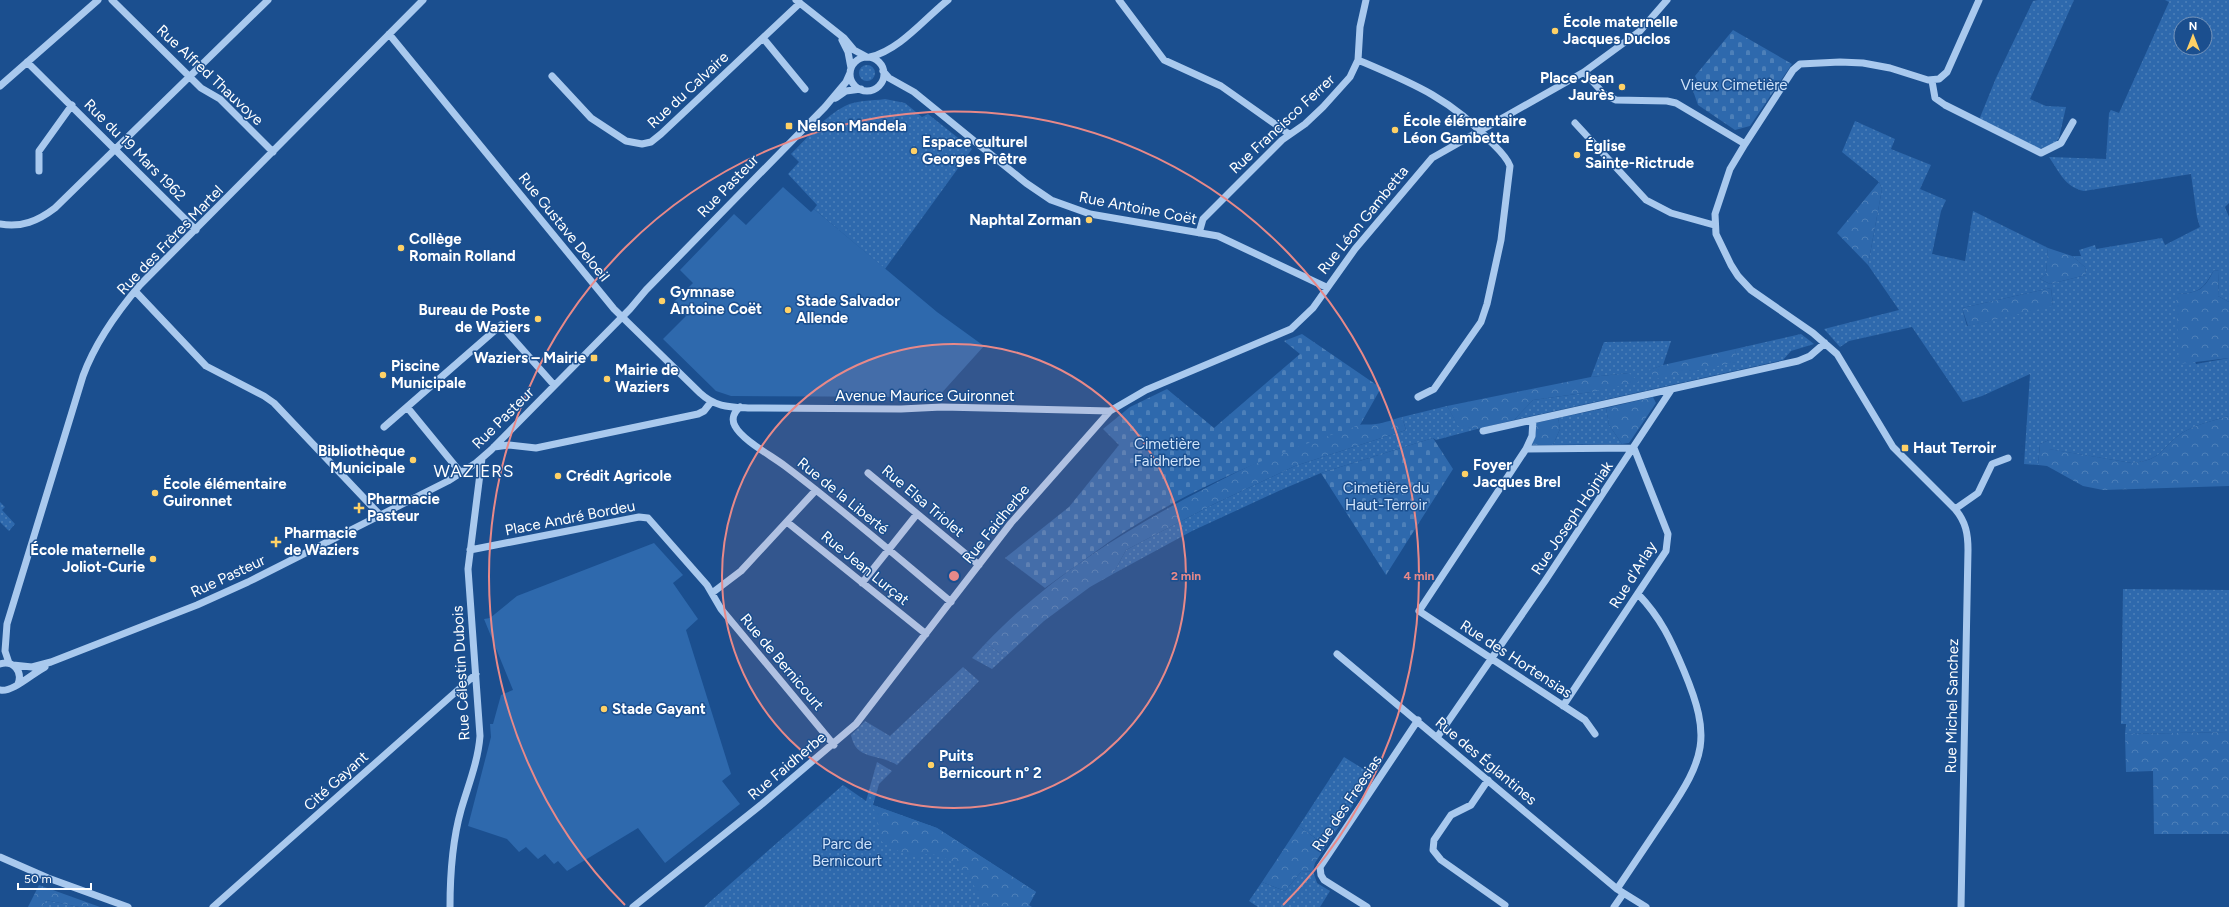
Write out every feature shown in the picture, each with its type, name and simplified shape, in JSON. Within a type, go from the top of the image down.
[{"type":"street","points":[[0,86],[98,0]]},
{"type":"street","name":"Rue Alfred Thauvoye","points":[[112,0],[189,77],[201,88],[220,99],[273,152]]},
{"type":"street","points":[[0,224],[22,225],[44,216],[268,0]]},
{"type":"street","name":"Rue des Frères Martel","points":[[0,639],[7,624],[86,369],[112,322],[135,291],[423,0]]},
{"type":"street","points":[[851,71],[858,60],[882,54],[895,45],[948,0]]},
{"type":"street","points":[[1119,0],[1164,60],[1221,86],[1290,134]]},
{"type":"street","name":"Rue Francisco Ferrer","points":[[1199,233],[1203,218],[1290,134],[1305,124],[1338,92],[1353,72],[1358,60],[1360,27],[1366,0]]},
{"type":"street","points":[[1480,130],[1584,72],[1640,31],[1667,0]]},
{"type":"street","points":[[1575,124],[1646,200],[1671,213],[1714,225],[1715,214],[1730,169],[1793,70],[1800,64],[1855,62],[1890,68],[1932,80],[1942,77],[1947,72],[1979,0]]},
{"type":"street","points":[[798,2],[836,32],[854,50],[877,60],[883,69]]},
{"type":"street","name":"Rue du Calvaire","points":[[552,76],[596,123],[626,141],[642,144],[651,142],[764,38],[798,2]]},
{"type":"street","points":[[836,32],[847,49],[853,83],[861,89],[869,90],[878,86],[883,79],[885,58],[895,45]]},
{"type":"street","name":"Rue Gustave Deloeil","points":[[390,34],[622,317],[711,402]]},
{"type":"street","points":[[764,38],[805,89]]},
{"type":"street","points":[[1358,60],[1431,93],[1443,100],[1480,130],[1509,163],[1501,240],[1487,304],[1481,322],[1434,389],[1418,397]]},
{"type":"street","name":"Rue du 19 Mars 1962","points":[[27,62],[72,105],[196,230]]},
{"type":"street","name":"Rue Antoine Coët","points":[[883,69],[889,78],[914,92],[1026,183],[1051,200],[1090,214],[1224,238],[1326,287]]},
{"type":"street","name":"Rue Pasteur","points":[[0,664],[32,667],[51,662],[221,595],[380,515],[460,473],[482,458],[622,317],[646,290],[824,106],[846,82],[851,71]]},
{"type":"street","points":[[1584,72],[1609,97],[1616,100],[1667,101],[1676,103],[1745,144]]},
{"type":"street","points":[[1932,80],[1937,100],[1975,121],[2041,153],[2062,143],[2073,122]]},
{"type":"street","name":"Rue Pasteur","points":[[824,106],[846,91],[861,89]]},
{"type":"street","name":"Rue du 19 Mars 1962","points":[[39,171],[39,151],[72,105]]},
{"type":"street","name":"Rue Léon Gambetta","points":[[1326,287],[1427,163],[1438,154],[1480,130]]},
{"type":"street","name":"Rue Michel Sanchez","points":[[1714,225],[1717,238],[1731,265],[1747,286],[1826,343],[1846,366],[1893,447],[1955,509],[1965,526],[1968,545],[1961,907]]},
{"type":"street","name":"Rue Faidherbe","points":[[633,907],[834,745],[866,713],[1011,523],[1110,411],[1136,395],[1160,384],[1285,333],[1307,314],[1326,287]]},
{"type":"street","points":[[135,291],[206,366],[264,396],[274,403],[380,515]]},
{"type":"street","points":[[384,427],[501,326],[554,385]]},
{"type":"street","points":[[1483,430],[1671,390],[1798,360],[1810,356],[1826,343]]},
{"type":"street","name":"Rue Joseph Hojniak","points":[[1438,736],[1492,659],[1634,448],[1671,390]]},
{"type":"street","points":[[494,447],[509,445],[536,448],[700,414],[711,402],[719,406],[740,407]]},
{"type":"street","points":[[407,407],[460,473]]},
{"type":"street","name":"Avenue Maurice Guironnet","points":[[740,407],[894,409],[942,407],[1110,411]]},
{"type":"street","name":"Rue de la Liberté","points":[[740,407],[733,420],[734,426],[739,432],[816,490],[951,602]]},
{"type":"street","points":[[1533,420],[1532,436],[1526,449],[1634,448]]},
{"type":"street","name":"Rue d'Arlay","points":[[1563,706],[1666,551],[1669,539],[1634,448]]},
{"type":"street","name":"Rue des Hortensias","points":[[1526,449],[1419,611],[1588,723],[1595,734]]},
{"type":"street","name":"Rue Célestin Dubois","points":[[450,907],[450,878],[454,840],[479,743],[480,721],[469,588],[470,550],[482,458]]},
{"type":"street","points":[[1955,509],[1978,493],[1992,464],[2008,458]]},
{"type":"street","name":"Rue Elsa Triolet","points":[[868,473],[979,565]]},
{"type":"street","points":[[712,593],[735,577],[816,490]]},
{"type":"street","points":[[862,583],[917,514]]},
{"type":"street","name":"Place André Bordeu","points":[[470,550],[643,517],[651,520],[712,593]]},
{"type":"street","name":"Rue Jean Lurçat","points":[[787,522],[926,634]]},
{"type":"street","name":"Rue de Bernicourt","points":[[712,593],[721,609],[834,745]]},
{"type":"street","points":[[1614,907],[1620,892],[1689,781],[1698,760],[1701,738],[1696,703],[1669,636],[1652,609],[1638,594]]},
{"type":"street","points":[[0,617],[7,624]]},
{"type":"street","name":"Rue des Frères Martel","points":[[7,624],[5,651],[11,664],[19,675],[16,686]]},
{"type":"street","name":"Rue des Églantines","points":[[1337,654],[1438,736],[1620,892],[1646,907]]},
{"type":"street","name":"Rue Pasteur","points":[[0,697],[51,662]]},
{"type":"street","name":"Cité Gayant","points":[[213,907],[476,674]]},
{"type":"street","points":[[0,690],[9,690]]},
{"type":"street","name":"Rue des Freesias","points":[[1367,907],[1324,880],[1321,875],[1320,868],[1418,720]]},
{"type":"street","points":[[1488,780],[1471,805],[1450,815],[1434,840],[1434,850],[1441,860],[1505,905]]},
{"type":"street","points":[[0,857],[48,878],[128,907]]},
{"type":"green space","points":[[2074,0],[2030,99],[2046,106],[2066,107],[2059,138],[2056,142],[2040,149],[1979,120],[1996,78],[2033,1]]},
{"type":"green space","points":[[2165,0],[2229,0],[2229,203],[2225,207],[2229,217],[2229,302],[2218,296],[2219,271],[2214,270],[2207,282],[2200,289],[2177,294],[2196,364],[2229,358],[2229,416],[2187,430],[2175,438],[2156,456],[2142,461],[2132,463],[2048,449],[2049,440],[2040,444],[2038,465],[2024,464],[2030,374],[1982,396],[1963,402],[1912,327],[1849,341],[1840,347],[1824,329],[1899,310],[1868,265],[1882,189],[1879,182],[1842,152],[1855,121],[1895,139],[1891,149],[1931,165],[1920,189],[1946,200],[1941,211],[1932,254],[1965,261],[1973,211],[2048,248],[2046,274],[2040,279],[2050,284],[2086,275],[2085,267],[2072,256],[2081,256],[2079,250],[2095,245],[2096,249],[2162,238],[2165,245],[2200,227],[2197,217],[2191,174],[2084,191],[2067,183],[2060,174],[2049,157],[2106,159],[2109,113],[2111,110],[2119,113],[2169,2]],"holes":[[[2051,288],[2053,305],[1967,326],[1962,308]]]},
{"type":"green space","name":"Vieux Cimetière","points":[[1733,30],[1792,64],[1750,126],[1735,130],[1698,105],[1691,85],[1697,80],[1695,76]]},
{"type":"green space","points":[[867,65],[873,67],[875,73],[873,79],[867,81],[861,79],[859,73],[861,67]]},
{"type":"green space","points":[[885,99],[905,103],[922,117],[928,114],[972,149],[885,269],[814,209],[817,205],[788,174],[799,162],[791,154],[830,115],[849,104]]},
{"type":"green space","points":[[1879,182],[1882,189],[1868,265],[1837,233]]},
{"type":"green space","points":[[783,187],[811,212],[814,209],[937,312],[984,346],[938,397],[731,396],[716,391],[663,339],[686,316],[673,303],[693,283],[680,270],[734,214],[746,225]]},
{"type":"green space","points":[[2048,248],[2072,256],[2085,267],[2086,275],[2050,284],[2040,279],[2046,274]]},
{"type":"green space","points":[[2214,270],[2219,271],[2218,296],[2229,302],[2229,358],[2179,364],[2176,294],[2190,293],[2200,289],[2207,282]]},
{"type":"green space","points":[[2051,288],[2053,306],[1968,326],[1962,308]]},
{"type":"green space","name":"Cimetière Faidherbe","points":[[1302,334],[1381,388],[1360,425],[1262,461],[1168,506],[1109,542],[1045,588],[1005,558],[1069,507],[1119,445],[1103,429],[1130,407],[1167,389],[1214,428],[1300,354],[1284,341]]},
{"type":"green space","points":[[1801,334],[1814,344],[1791,351],[1783,360],[1514,420],[1533,400],[1591,392],[1629,373],[1591,377],[1604,342],[1671,341],[1663,365],[1650,370],[1736,362],[1735,349]]},
{"type":"green space","points":[[1735,349],[1737,362],[1656,379],[1649,370],[1663,365]]},
{"type":"green space","points":[[1629,373],[1639,382],[1591,392],[1533,400],[1514,420],[1477,429],[1458,426],[1447,406],[1591,377]]},
{"type":"green space","points":[[1653,397],[1656,403],[1629,443],[1622,444],[1609,425],[1606,408]]},
{"type":"green space","points":[[1447,406],[1458,425],[1477,429],[1436,440],[1433,438],[1321,473],[1192,531],[1113,574],[1126,550],[1212,505],[1295,466],[1406,430],[1402,417]]},
{"type":"green space","points":[[1606,408],[1609,425],[1622,444],[1553,445],[1560,429],[1558,418]]},
{"type":"green space","points":[[2229,416],[2229,486],[2103,490],[2083,486],[2047,466],[2038,465],[2040,444],[2049,440],[2049,449],[2132,463],[2150,459],[2156,456],[2175,438],[2187,430]]},
{"type":"green space","points":[[1402,417],[1406,430],[1295,466],[1212,505],[1126,550],[1113,574],[1090,587],[1044,621],[1005,657],[986,643],[1034,598],[1060,577],[1115,540],[1173,506],[1239,471],[1297,445],[1358,425],[1374,424]]},
{"type":"green space","points":[[1558,418],[1560,429],[1553,445],[1532,445],[1536,432],[1536,423]]},
{"type":"green space","name":"Cimetière du Haut-Terroir","points":[[1433,438],[1453,469],[1386,575],[1321,473]]},
{"type":"green space","points":[[0,502],[5,507],[2,510],[15,524],[9,531],[0,522]]},
{"type":"green space","name":"Stade Gayant","points":[[654,543],[683,575],[673,583],[698,619],[686,630],[731,774],[722,781],[740,804],[665,863],[638,828],[567,871],[558,861],[554,864],[545,854],[538,859],[526,847],[519,852],[507,839],[468,826],[491,737],[490,724],[493,724],[501,695],[513,690],[484,619],[490,618],[517,596]]},
{"type":"green space","points":[[2123,589],[2229,590],[2229,732],[2125,734],[2126,724],[2121,724]]},
{"type":"green space","points":[[986,643],[1005,657],[992,669],[972,658]]},
{"type":"green space","points":[[963,667],[979,681],[897,765],[890,761],[863,753],[858,749],[851,735],[865,721],[890,736]]},
{"type":"green space","points":[[2229,732],[2229,834],[2154,834],[2153,771],[2126,772],[2125,734]]},
{"type":"green space","points":[[1344,757],[1373,775],[1326,846],[1299,826]]},
{"type":"green space","name":"Parc de Bernicourt","points":[[877,762],[892,771],[879,784],[873,805],[937,828],[1036,892],[1027,907],[704,907],[843,785],[866,801]]},
{"type":"green space","points":[[873,805],[937,828],[1036,892],[1029,905],[1032,907],[982,907],[976,889],[958,866],[940,856],[931,854],[918,856],[909,855],[882,842]]},
{"type":"green space","points":[[1299,826],[1326,846],[1315,863],[1313,871],[1301,872],[1285,891],[1262,882]]},
{"type":"green space","points":[[1313,871],[1317,883],[1330,891],[1320,907],[1258,907],[1249,901],[1262,882],[1285,891],[1301,872]]},
{"type":"green space","points":[[39,885],[100,907],[79,907],[46,900],[42,907],[28,907]]},
{"type":"green space","points":[[46,900],[79,907],[42,907]]},
{"type":"place","name":"École maternelle Jacques Duclos","points":[[1555,31]]},
{"type":"place","name":"Place Jean Jaurès","points":[[1622,87]]},
{"type":"place","name":"Nelson Mandela","points":[[789,126]]},
{"type":"place","name":"École élémentaire Léon Gambetta","points":[[1395,130]]},
{"type":"place","name":"Espace culturel Georges Prêtre","points":[[914,151]]},
{"type":"place","name":"Église Sainte-Rictrude","points":[[1577,155]]},
{"type":"place","name":"Naphtal Zorman","points":[[1089,220]]},
{"type":"place","name":"Collège Romain Rolland","points":[[401,248]]},
{"type":"place","name":"Gymnase Antoine Coët","points":[[662,301]]},
{"type":"place","name":"Stade Salvador Allende","points":[[788,310]]},
{"type":"place","name":"Bureau de Poste de Waziers","points":[[538,319]]},
{"type":"place","name":"Waziers – Mairie","points":[[594,358]]},
{"type":"place","name":"Piscine Municipale","points":[[383,375]]},
{"type":"place","name":"Mairie de Waziers","points":[[607,379]]},
{"type":"place","name":"Haut Terroir","points":[[1905,448]]},
{"type":"place","name":"Bibliothèque Municipale","points":[[413,460]]},
{"type":"place","name":"Foyer Jacques Brel","points":[[1465,474]]},
{"type":"place","name":"Crédit Agricole","points":[[558,476]]},
{"type":"place","name":"École élémentaire Guironnet","points":[[155,493]]},
{"type":"place","name":"Pharmacie Pasteur","points":[[359,508]]},
{"type":"place","name":"Pharmacie de Waziers","points":[[276,542]]},
{"type":"place","name":"École maternelle Joliot-Curie","points":[[153,559]]},
{"type":"place","name":"Stade Gayant","points":[[604,709]]},
{"type":"place","name":"Puits Bernicourt n° 2","points":[[931,765]]},
{"type":"district","name":"WAZIERS","points":[[474,471]]}]
